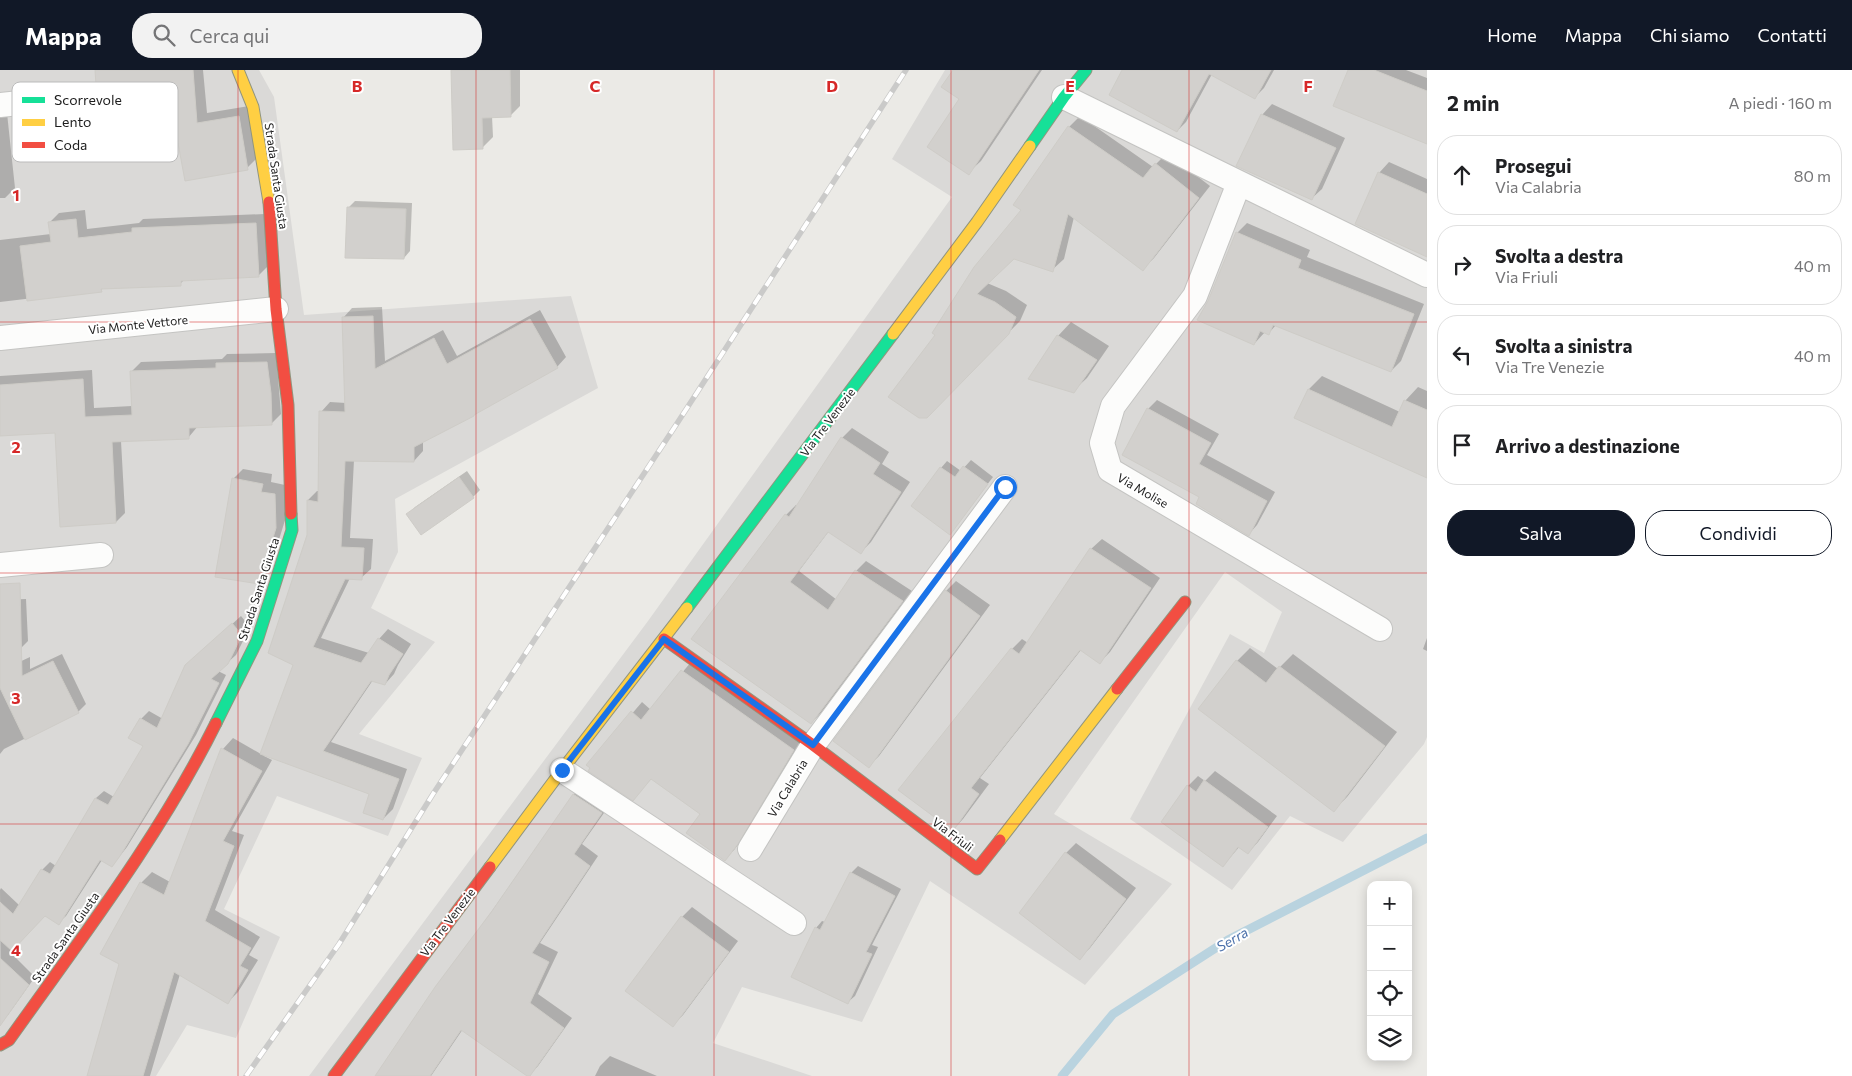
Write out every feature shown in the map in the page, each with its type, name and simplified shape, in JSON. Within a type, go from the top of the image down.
[{"type":"street","name":"Strada Santa Giusta","points":[[0,1045],[10,1040],[133,865],[202,752],[257,641],[292,530],[288,405],[276,310],[271,213],[253,107],[238,70]]},
{"type":"street","name":"Via Tre Venezie","points":[[334,1076],[562,770],[664,639],[977,222],[1064,96],[1086,70]]},
{"type":"street","points":[[1064,96],[1427,275]]},
{"type":"street","name":"Via Molise","points":[[1239,183],[1195,296],[1112,406],[1102,443],[1110,470],[1380,629]]},
{"type":"street","name":"Via Monte Vettore","points":[[0,338],[276,310]]},
{"type":"street","name":"Via Calabria","points":[[750,849],[813,745],[1005,487]]},
{"type":"street","points":[[0,565],[101,555]]},
{"type":"street","name":"Via Friuli","points":[[664,639],[813,745],[977,869],[1185,602]]},
{"type":"street","points":[[562,770],[794,922]]},
{"type":"shaded area","points":[[0,70],[259,70],[274,97],[304,315],[571,296],[598,388],[395,499],[398,552],[371,608],[435,642],[359,734],[422,758],[388,836],[277,796],[224,909],[280,937],[236,1038],[187,1025],[156,1076],[0,1076]]},
{"type":"shaded area","points":[[945,70],[1427,70],[1427,737],[1424,744],[1343,842],[1290,816],[1232,890],[1130,819],[1230,634],[1264,653],[1282,612],[1225,572],[1054,814],[1172,884],[1085,985],[930,881],[862,1022],[742,987],[713,1043],[812,1076],[309,1076],[648,621],[952,197],[892,159]]},
{"type":"building","points":[[95,70],[193,70],[197,123],[239,116],[248,170],[185,181],[178,143],[178,82],[96,82]]},
{"type":"building","points":[[451,70],[510,70],[511,117],[482,118],[483,149],[453,150]]},
{"type":"building","points":[[953,70],[1039,70],[969,175],[927,147],[959,99],[941,87]]},
{"type":"building","points":[[1122,70],[1271,70],[1255,99],[1209,74],[1177,132],[1109,95]]},
{"type":"building","points":[[1348,70],[1374,70],[1427,91],[1427,144],[1333,106]]},
{"type":"building","points":[[1261,114],[1336,148],[1312,200],[1236,166]]},
{"type":"building","points":[[1068,126],[1143,178],[1155,163],[1199,198],[1143,271],[1068,214],[1053,272],[1014,259],[977,294],[995,302],[1016,317],[1009,334],[927,418],[919,418],[888,397],[935,335],[932,333],[974,267],[1021,210],[1013,205]]},
{"type":"building","points":[[1378,172],[1427,194],[1427,257],[1355,224]]},
{"type":"building","points":[[347,207],[406,209],[404,259],[345,258]]},
{"type":"building","points":[[76,219],[78,238],[132,232],[132,228],[256,223],[259,277],[181,281],[181,286],[101,289],[102,292],[27,301],[20,246],[51,242],[48,222]]},
{"type":"building","points":[[1236,232],[1301,260],[1298,268],[1414,314],[1391,372],[1273,325],[1269,335],[1260,331],[1254,345],[1197,320],[1208,301]]},
{"type":"building","points":[[373,316],[375,369],[434,338],[447,364],[530,319],[558,368],[474,416],[414,447],[414,462],[345,461],[341,547],[364,548],[362,580],[345,579],[313,647],[361,663],[378,638],[403,654],[389,675],[385,685],[371,681],[323,751],[399,779],[383,820],[363,813],[369,794],[260,754],[293,665],[268,653],[307,535],[307,500],[318,502],[319,411],[345,412],[342,317]]},
{"type":"building","points":[[1057,335],[1097,360],[1074,393],[1028,379]]},
{"type":"building","points":[[267,362],[271,393],[272,425],[189,428],[189,439],[112,442],[116,523],[60,527],[55,433],[0,436],[0,385],[83,379],[85,417],[132,415],[130,371],[216,368],[216,363]]},
{"type":"building","points":[[1308,389],[1392,427],[1404,400],[1427,410],[1427,478],[1294,418]]},
{"type":"building","points":[[1147,408],[1211,443],[1199,464],[1267,501],[1249,536],[1196,504],[1199,497],[1122,455]]},
{"type":"building","points":[[841,437],[880,463],[873,474],[901,492],[861,554],[828,532],[790,582],[828,610],[855,570],[903,601],[811,724],[691,639],[785,514],[789,517]]},
{"type":"building","points":[[963,466],[988,484],[950,535],[911,506],[940,467],[955,477]]},
{"type":"building","points":[[459,477],[474,498],[421,535],[406,514]]},
{"type":"building","points":[[232,478],[263,484],[261,492],[275,494],[276,528],[259,584],[215,577]]},
{"type":"building","points":[[1090,548],[1151,588],[1100,664],[1080,650],[971,788],[979,794],[953,831],[898,790],[1011,648],[1019,654]]},
{"type":"building","points":[[20,583],[22,676],[53,661],[79,713],[25,740],[0,688],[0,584]]},
{"type":"building","points":[[945,590],[980,616],[869,768],[833,741]]},
{"type":"building","points":[[232,623],[242,635],[228,664],[211,679],[219,683],[188,744],[120,856],[112,867],[100,860],[59,925],[45,916],[12,951],[0,940],[0,902],[13,914],[41,869],[50,874],[95,798],[108,805],[143,746],[128,738],[140,718],[157,728],[185,665]]},
{"type":"building","points":[[1236,660],[1266,683],[1279,666],[1385,746],[1334,812],[1198,709]]},
{"type":"building","points":[[681,670],[794,750],[738,844],[725,861],[686,833],[700,814],[651,779],[633,801],[588,771],[590,768],[586,765],[631,711],[641,720]]},
{"type":"building","points":[[221,748],[262,771],[223,841],[234,846],[205,921],[251,948],[240,966],[248,970],[228,1004],[174,972],[143,1076],[87,1076],[119,964],[100,954],[140,882],[164,895]]},
{"type":"building","points":[[1204,780],[1268,827],[1248,854],[1238,847],[1223,867],[1161,822],[1187,785],[1196,792]]},
{"type":"building","points":[[573,794],[602,813],[574,854],[590,866],[532,953],[549,962],[530,1003],[564,1028],[530,1076],[527,1076],[461,1030],[430,1076],[375,1076],[435,987],[492,911]]},
{"type":"building","points":[[1065,852],[1126,899],[1080,960],[1019,913]]},
{"type":"building","points":[[850,872],[895,896],[866,952],[872,954],[848,1004],[791,977],[815,927],[820,930]]},
{"type":"building","points":[[681,916],[729,952],[673,1027],[625,991]]},
{"type":"building","points":[[0,958],[29,985],[0,1026]]},
{"type":"waterway","name":"Serra","points":[[1062,1076],[1113,1014],[1228,940],[1427,838]]},
{"type":"railway","points":[[246,1076],[339,944],[433,794],[676,425],[906,70]]},
{"type":"traffic: fast","points":[[1030,146],[1064,97],[1086,70]]},
{"type":"traffic: fast","points":[[687,608],[893,334]]},
{"type":"traffic: fast","points":[[216,723],[257,641],[292,530],[291,514]]},
{"type":"traffic: slow","points":[[238,70],[253,107],[269,202]]},
{"type":"traffic: slow","points":[[893,334],[977,222],[1030,146]]},
{"type":"traffic: slow","points":[[490,867],[687,608]]},
{"type":"traffic: slow","points":[[1000,840],[1117,689]]},
{"type":"traffic: jam","points":[[269,202],[276,309],[288,405],[291,514]]},
{"type":"traffic: jam","points":[[1117,689],[1185,602]]},
{"type":"traffic: jam","points":[[664,639],[813,745],[977,869],[1000,840]]},
{"type":"traffic: jam","points":[[0,1045],[9,1040],[119,885],[170,806],[216,723]]},
{"type":"traffic: jam","points":[[334,1076],[490,867]]},
{"type":"route","points":[[562,770],[664,639],[813,745],[1005,487]]}]
